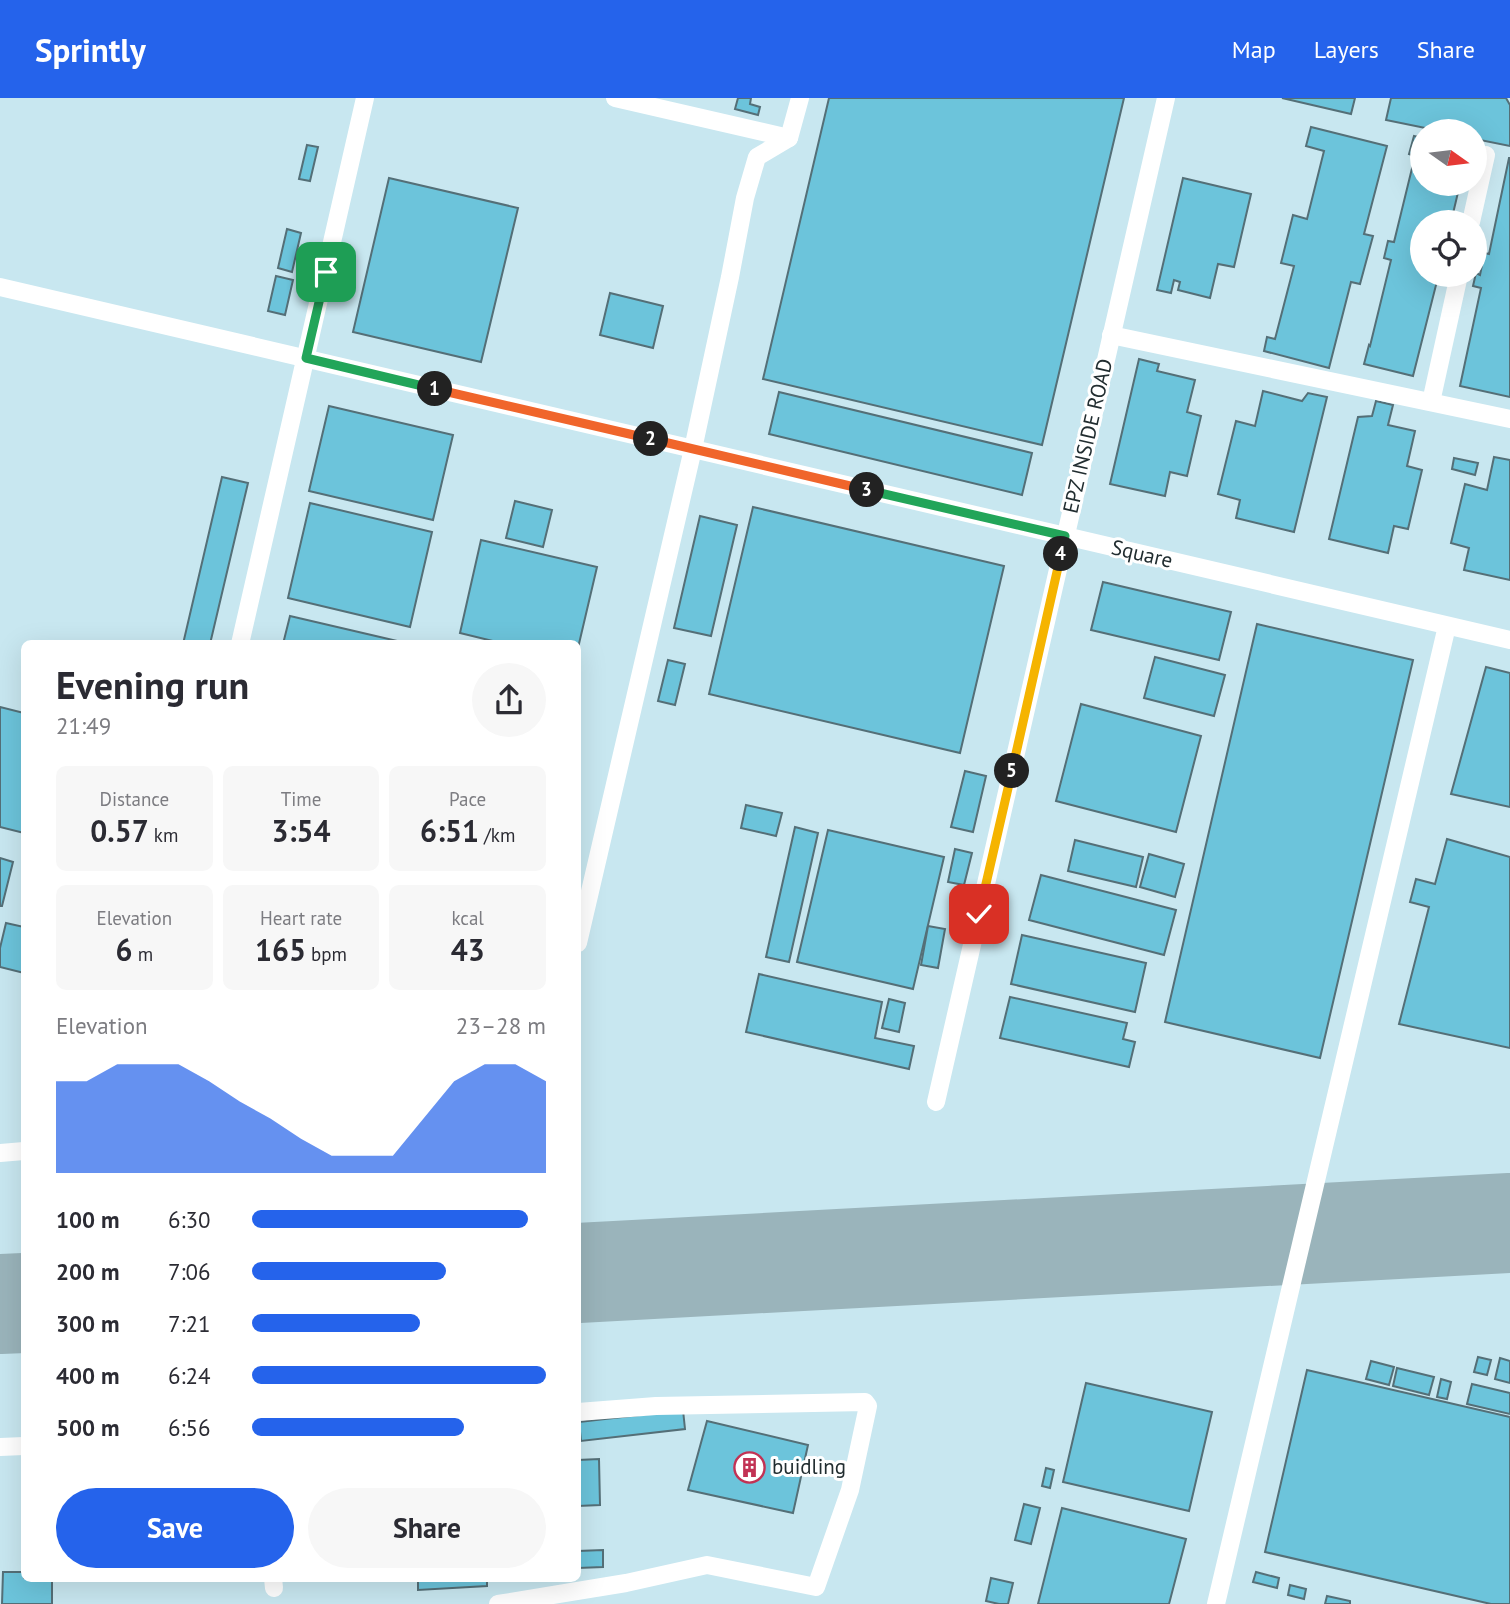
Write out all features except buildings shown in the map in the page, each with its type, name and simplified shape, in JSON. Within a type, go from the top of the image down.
[{"type":"lane","points":[[241,640],[365,98]]},
{"type":"lane","points":[[615,98],[789,138]]},
{"type":"lane","points":[[581,930],[693,449],[744,198],[757,158],[789,138],[800,98]]},
{"type":"lane","name":"EPZ INSIDE ROAD","points":[[936,1102],[1166,98]]},
{"type":"lane","name":"Square","points":[[0,287],[1510,640]]},
{"type":"lane","points":[[1431,402],[1456,287]]},
{"type":"lane","points":[[1111,335],[1510,419]]},
{"type":"lane","points":[[1216,1604],[1447,626]]},
{"type":"lane","points":[[0,1153],[21,1151]]},
{"type":"lane","points":[[498,1604],[626,1583],[707,1565],[816,1587],[850,1490],[868,1406],[865,1402],[656,1406],[581,1412]]},
{"type":"lane","points":[[0,1447],[21,1446]]},
{"type":"runway","points":[[581,1273],[1510,1223]]},
{"type":"runway","points":[[0,1304],[21,1303]]},
{"type":"place","name":"buidling","points":[[749,1467]]},
{"type":"route","points":[[326,272],[306,358],[1065,536],[979,914]]}]
